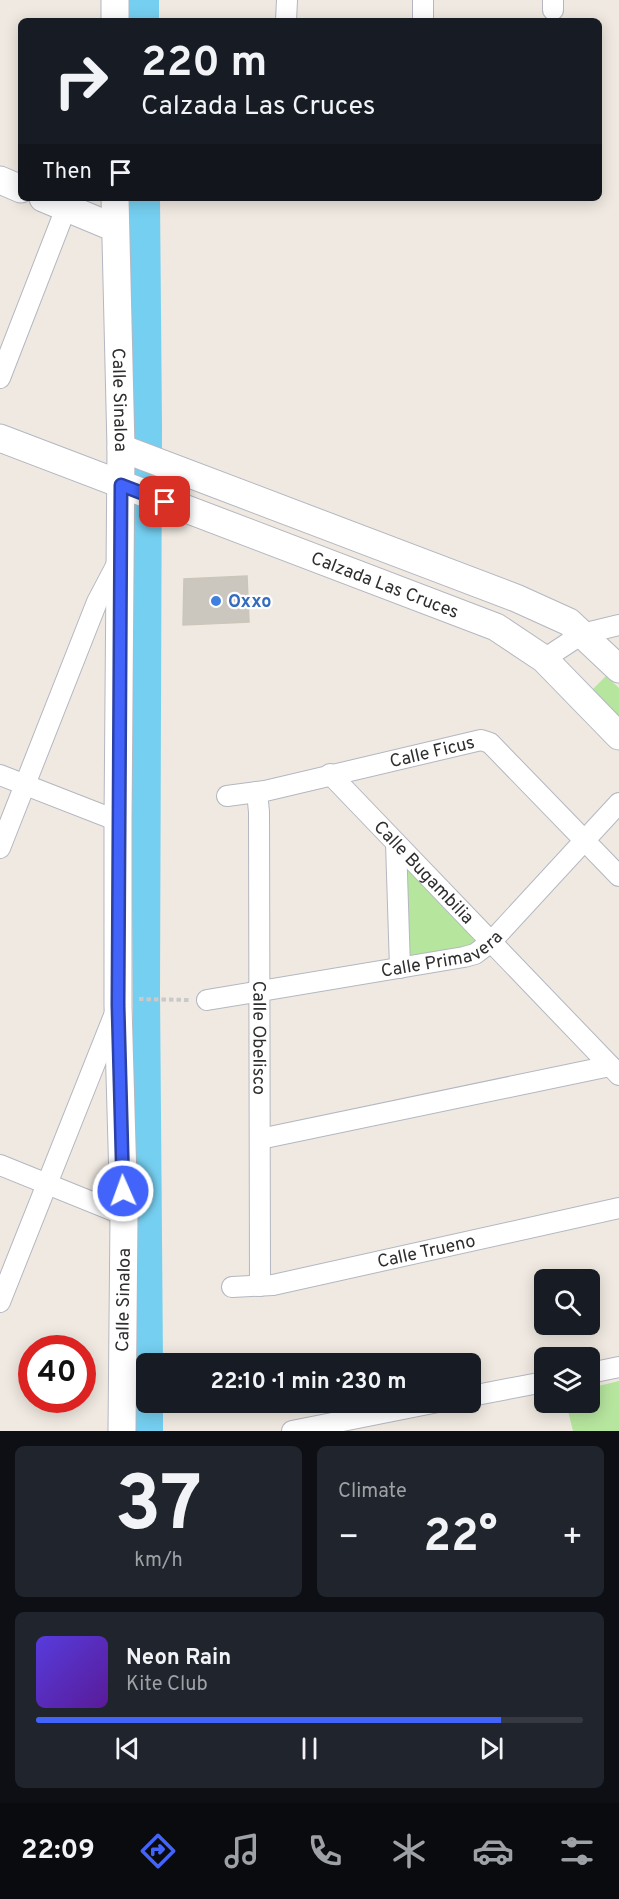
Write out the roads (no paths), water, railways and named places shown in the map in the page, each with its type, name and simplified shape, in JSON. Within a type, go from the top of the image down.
[{"type":"street","points":[[115,0],[115,18]]},
{"type":"street","points":[[286,18],[287,0]]},
{"type":"street","points":[[423,0],[423,18]]},
{"type":"street","points":[[0,180],[18,188]]},
{"type":"street","name":"Calle Sinaloa","points":[[115,201],[121,448],[118,821],[128,1002],[122,1431]]},
{"type":"street","points":[[0,378],[54,203],[115,228]]},
{"type":"street","name":"Calzada Las Cruces","points":[[0,438],[496,627],[544,659],[619,736]]},
{"type":"street","name":"Calzada Las Cruces","points":[[121,448],[553,613],[569,622],[619,669]]},
{"type":"street","points":[[0,848],[97,602],[120,558]]},
{"type":"street","points":[[544,659],[582,634],[619,625]]},
{"type":"street","name":"Calle Ficus","points":[[227,796],[257,792],[481,740],[490,742],[619,876]]},
{"type":"street","name":"Calle Bugambilia","points":[[330,774],[615,1071]]},
{"type":"street","points":[[0,775],[118,821]]},
{"type":"street","name":"Calle Obelisco","points":[[257,792],[259,812],[260,1286]]},
{"type":"street","name":"Calle Primavera","points":[[207,1000],[475,954],[491,942],[619,803]]},
{"type":"street","points":[[396,843],[400,968]]},
{"type":"street","points":[[0,1302],[46,1184],[128,1002]]},
{"type":"street","points":[[260,1139],[615,1071]]},
{"type":"street","points":[[0,1165],[124,1215]]},
{"type":"street","name":"Calle Trueno","points":[[232,1287],[273,1285],[619,1208]]},
{"type":"street","points":[[600,1371],[619,1367]]},
{"type":"street","points":[[481,1394],[534,1384]]},
{"type":"street","points":[[292,1431],[383,1413]]},
{"type":"water","points":[[124,0],[159,0],[159,18],[124,18]]},
{"type":"water","points":[[126,201],[160,201],[162,428],[160,991],[163,1353],[136,1353],[136,1413],[163,1413],[163,1431],[133,1431],[133,1021]]},
{"type":"place","name":"Oxxo","points":[[216,601]]}]
